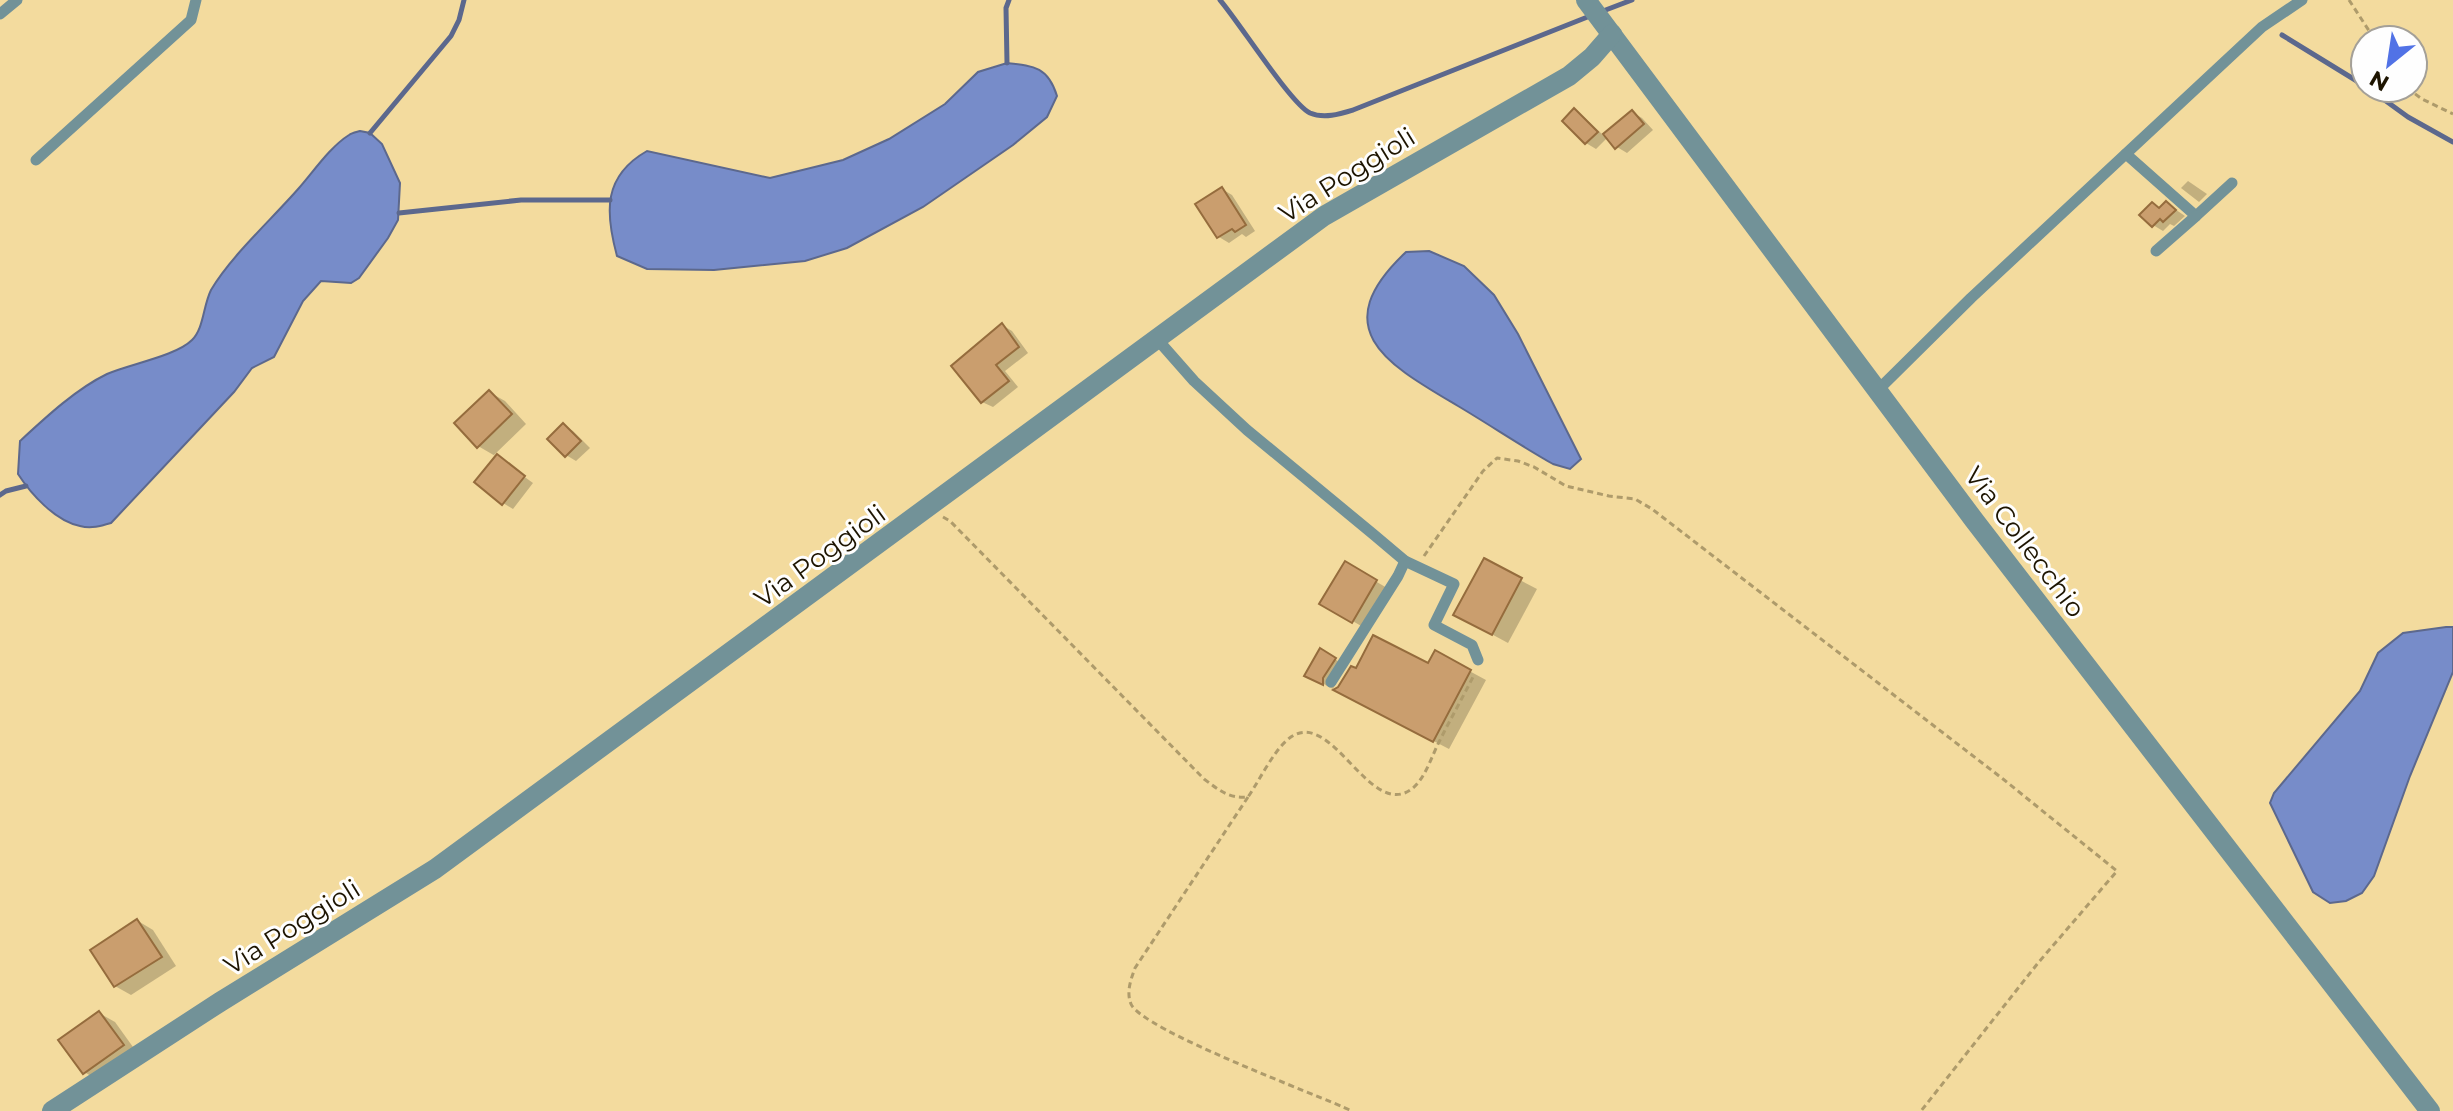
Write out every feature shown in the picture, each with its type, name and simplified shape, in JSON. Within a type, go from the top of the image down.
[{"type":"street","name":"Via Collecchio","points":[[1589,4],[1974,520],[2430,1111]]},
{"type":"street","name":"Via Poggioli","points":[[52,1111],[220,1002],[435,869],[1334,210],[1569,76],[1592,57],[1612,34]]},
{"type":"lane","points":[[0,14],[17,0]]},
{"type":"lane","points":[[36,160],[191,20],[196,0]]},
{"type":"lane","points":[[1878,390],[1971,298],[2262,27],[2302,0]]},
{"type":"lane","points":[[2126,154],[2196,216]]},
{"type":"lane","points":[[2156,251],[2232,183]]},
{"type":"lane","points":[[1157,339],[1194,381],[1247,430],[1405,561],[1454,584],[1434,625],[1472,645],[1478,660]]},
{"type":"lane","points":[[1331,682],[1405,561]]},
{"type":"path","points":[[2349,0],[2365,24]]},
{"type":"path","points":[[2429,102],[2453,114]]},
{"type":"path","points":[[1417,565],[1483,471],[1497,458],[1534,467],[1566,486],[1635,499],[1665,518],[2117,871],[2038,963],[1921,1111]]},
{"type":"path","points":[[927,509],[950,521],[1204,779],[1224,794],[1248,797]]},
{"type":"path","points":[[1352,1111],[1206,1049],[1140,1015],[1131,1004],[1129,985],[1135,968],[1287,740],[1304,733],[1323,739],[1343,753],[1373,787],[1388,794],[1401,795],[1415,786],[1428,766],[1474,675],[1478,660]]},
{"type":"water","points":[[1007,63],[1032,67],[1049,79],[1057,96],[1047,117],[1013,145],[923,207],[847,248],[805,261],[714,270],[647,269],[617,256],[610,225],[611,196],[622,172],[647,151],[770,178],[843,160],[889,139],[945,104],[978,72]]},
{"type":"water","points":[[360,131],[370,133],[382,144],[400,183],[398,220],[359,278],[351,283],[321,281],[303,301],[274,357],[252,368],[234,392],[111,523],[84,527],[53,513],[18,474],[20,441],[95,380],[175,351],[192,340],[199,329],[211,290],[229,264],[329,153],[349,135]]},
{"type":"water","points":[[1429,251],[1464,266],[1494,295],[1518,334],[1581,459],[1570,469],[1553,464],[1409,376],[1389,360],[1375,343],[1368,324],[1369,303],[1382,279],[1406,252]]},
{"type":"water","points":[[2453,627],[2453,672],[2410,776],[2374,876],[2362,893],[2346,901],[2330,903],[2313,892],[2270,803],[2274,793],[2360,691],[2378,653],[2403,633]]},
{"type":"building","points":[[1574,108],[1598,132],[1585,144],[1562,121]]},
{"type":"building","points":[[1632,110],[1644,124],[1615,149],[1603,134]]},
{"type":"building","points":[[1222,187],[1246,225],[1217,238],[1195,204]]},
{"type":"building","points":[[2166,201],[2176,210],[2163,222],[2160,219],[2152,227],[2139,215],[2152,202],[2159,208]]},
{"type":"building","points":[[1002,323],[1019,347],[996,365],[1009,381],[981,403],[951,366]]},
{"type":"building","points":[[489,390],[512,414],[477,448],[454,423]]},
{"type":"building","points":[[563,423],[581,441],[565,457],[547,439]]},
{"type":"building","points":[[497,454],[525,476],[502,505],[474,482]]},
{"type":"building","points":[[1484,558],[1522,578],[1492,635],[1453,615]]},
{"type":"building","points":[[1345,561],[1377,580],[1352,623],[1319,604]]},
{"type":"building","points":[[1373,635],[1428,663],[1435,650],[1471,670],[1433,742],[1333,690],[1351,666],[1356,668]]},
{"type":"building","points":[[1320,648],[1336,658],[1323,678],[1323,685],[1304,676]]},
{"type":"building","points":[[137,919],[162,957],[114,987],[90,950]]},
{"type":"building","points":[[99,1011],[124,1045],[83,1074],[58,1040]]},
{"type":"waterway","points":[[370,133],[451,36],[464,0]]},
{"type":"waterway","points":[[1007,63],[1006,8],[1009,0]]},
{"type":"waterway","points":[[1220,0],[1291,95],[1310,113],[1321,116],[1353,110],[1590,16]]},
{"type":"waterway","points":[[1603,11],[1632,0]]},
{"type":"waterway","points":[[2282,35],[2349,76]]},
{"type":"waterway","points":[[2390,104],[2453,142]]},
{"type":"waterway","points":[[399,213],[521,200],[610,200]]},
{"type":"waterway","points":[[0,495],[26,486]]}]
